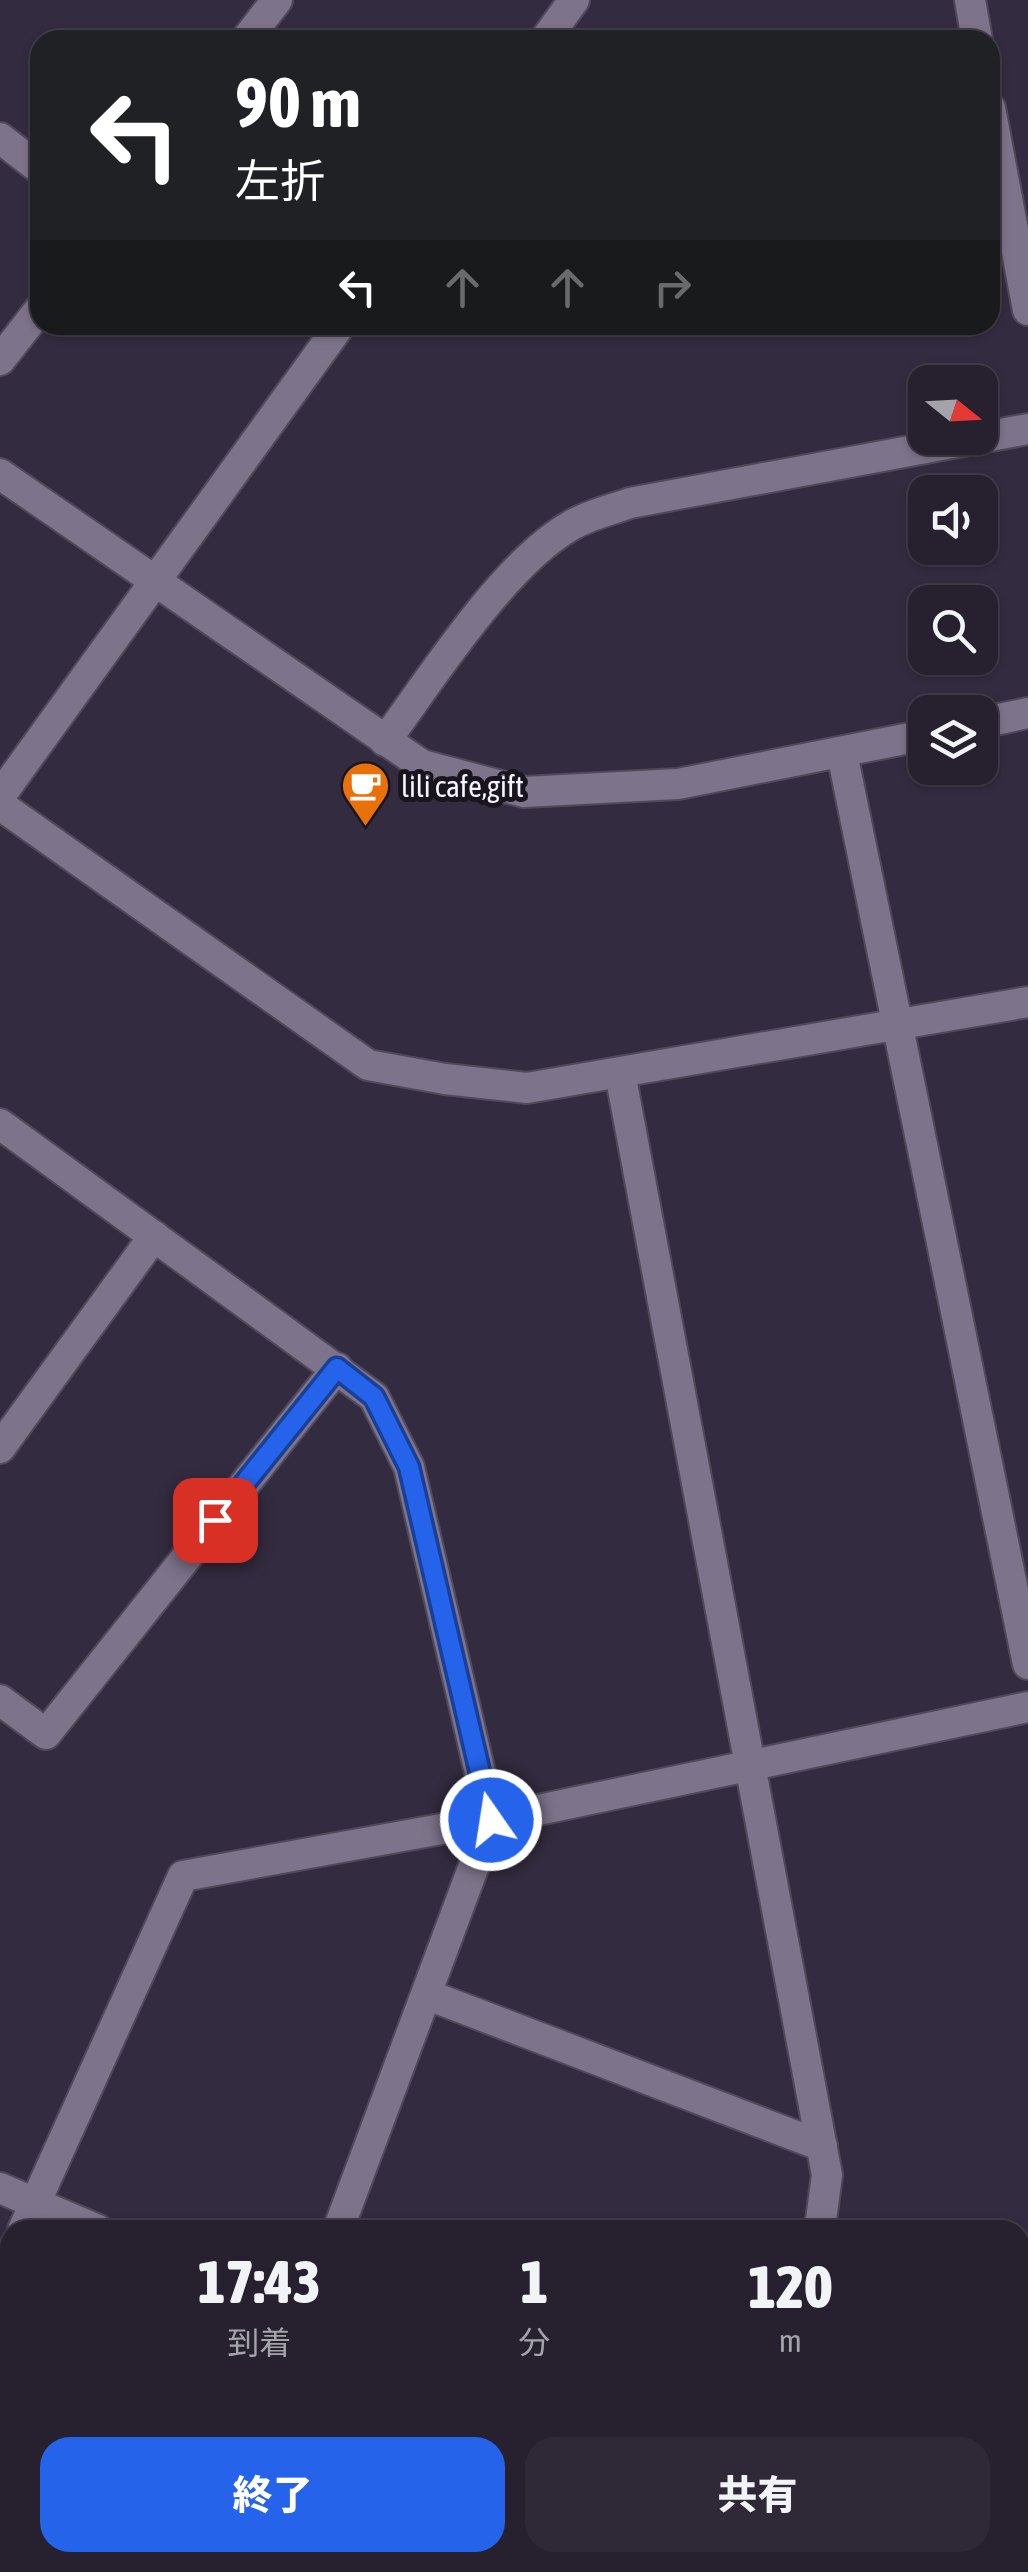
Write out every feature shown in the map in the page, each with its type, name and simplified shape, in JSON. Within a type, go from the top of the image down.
[{"type":"street","points":[[254,30],[277,0]]},
{"type":"street","points":[[553,30],[574,0]]},
{"type":"street","points":[[970,0],[975,30]]},
{"type":"street","points":[[0,138],[30,161]]},
{"type":"street","points":[[1000,186],[1028,310]]},
{"type":"street","points":[[0,360],[30,322]]},
{"type":"street","points":[[0,796],[333,335]]},
{"type":"street","points":[[385,742],[484,608],[539,548],[573,524],[630,504],[1028,430]]},
{"type":"street","points":[[0,474],[422,765],[524,792],[678,784],[908,739]]},
{"type":"street","points":[[998,720],[1028,713]]},
{"type":"street","points":[[842,753],[1028,1664]]},
{"type":"street","points":[[0,804],[368,1065],[526,1088],[1028,1002]]},
{"type":"street","points":[[620,1073],[822,2146],[827,2176],[821,2220]]},
{"type":"street","points":[[0,1124],[374,1397],[409,1467],[491,1820],[342,2220]]},
{"type":"street","points":[[0,1448],[154,1236]]},
{"type":"street","points":[[0,1700],[46,1734],[337,1368]]},
{"type":"street","points":[[0,2188],[29,2216],[183,1876],[491,1820],[1028,1706]]},
{"type":"street","points":[[428,1996],[822,2146]]},
{"type":"place","name":"lili cafe,gift","points":[[366,828]]},
{"type":"route","points":[[215,1520],[337,1368],[374,1397],[409,1467],[491,1820]]}]
